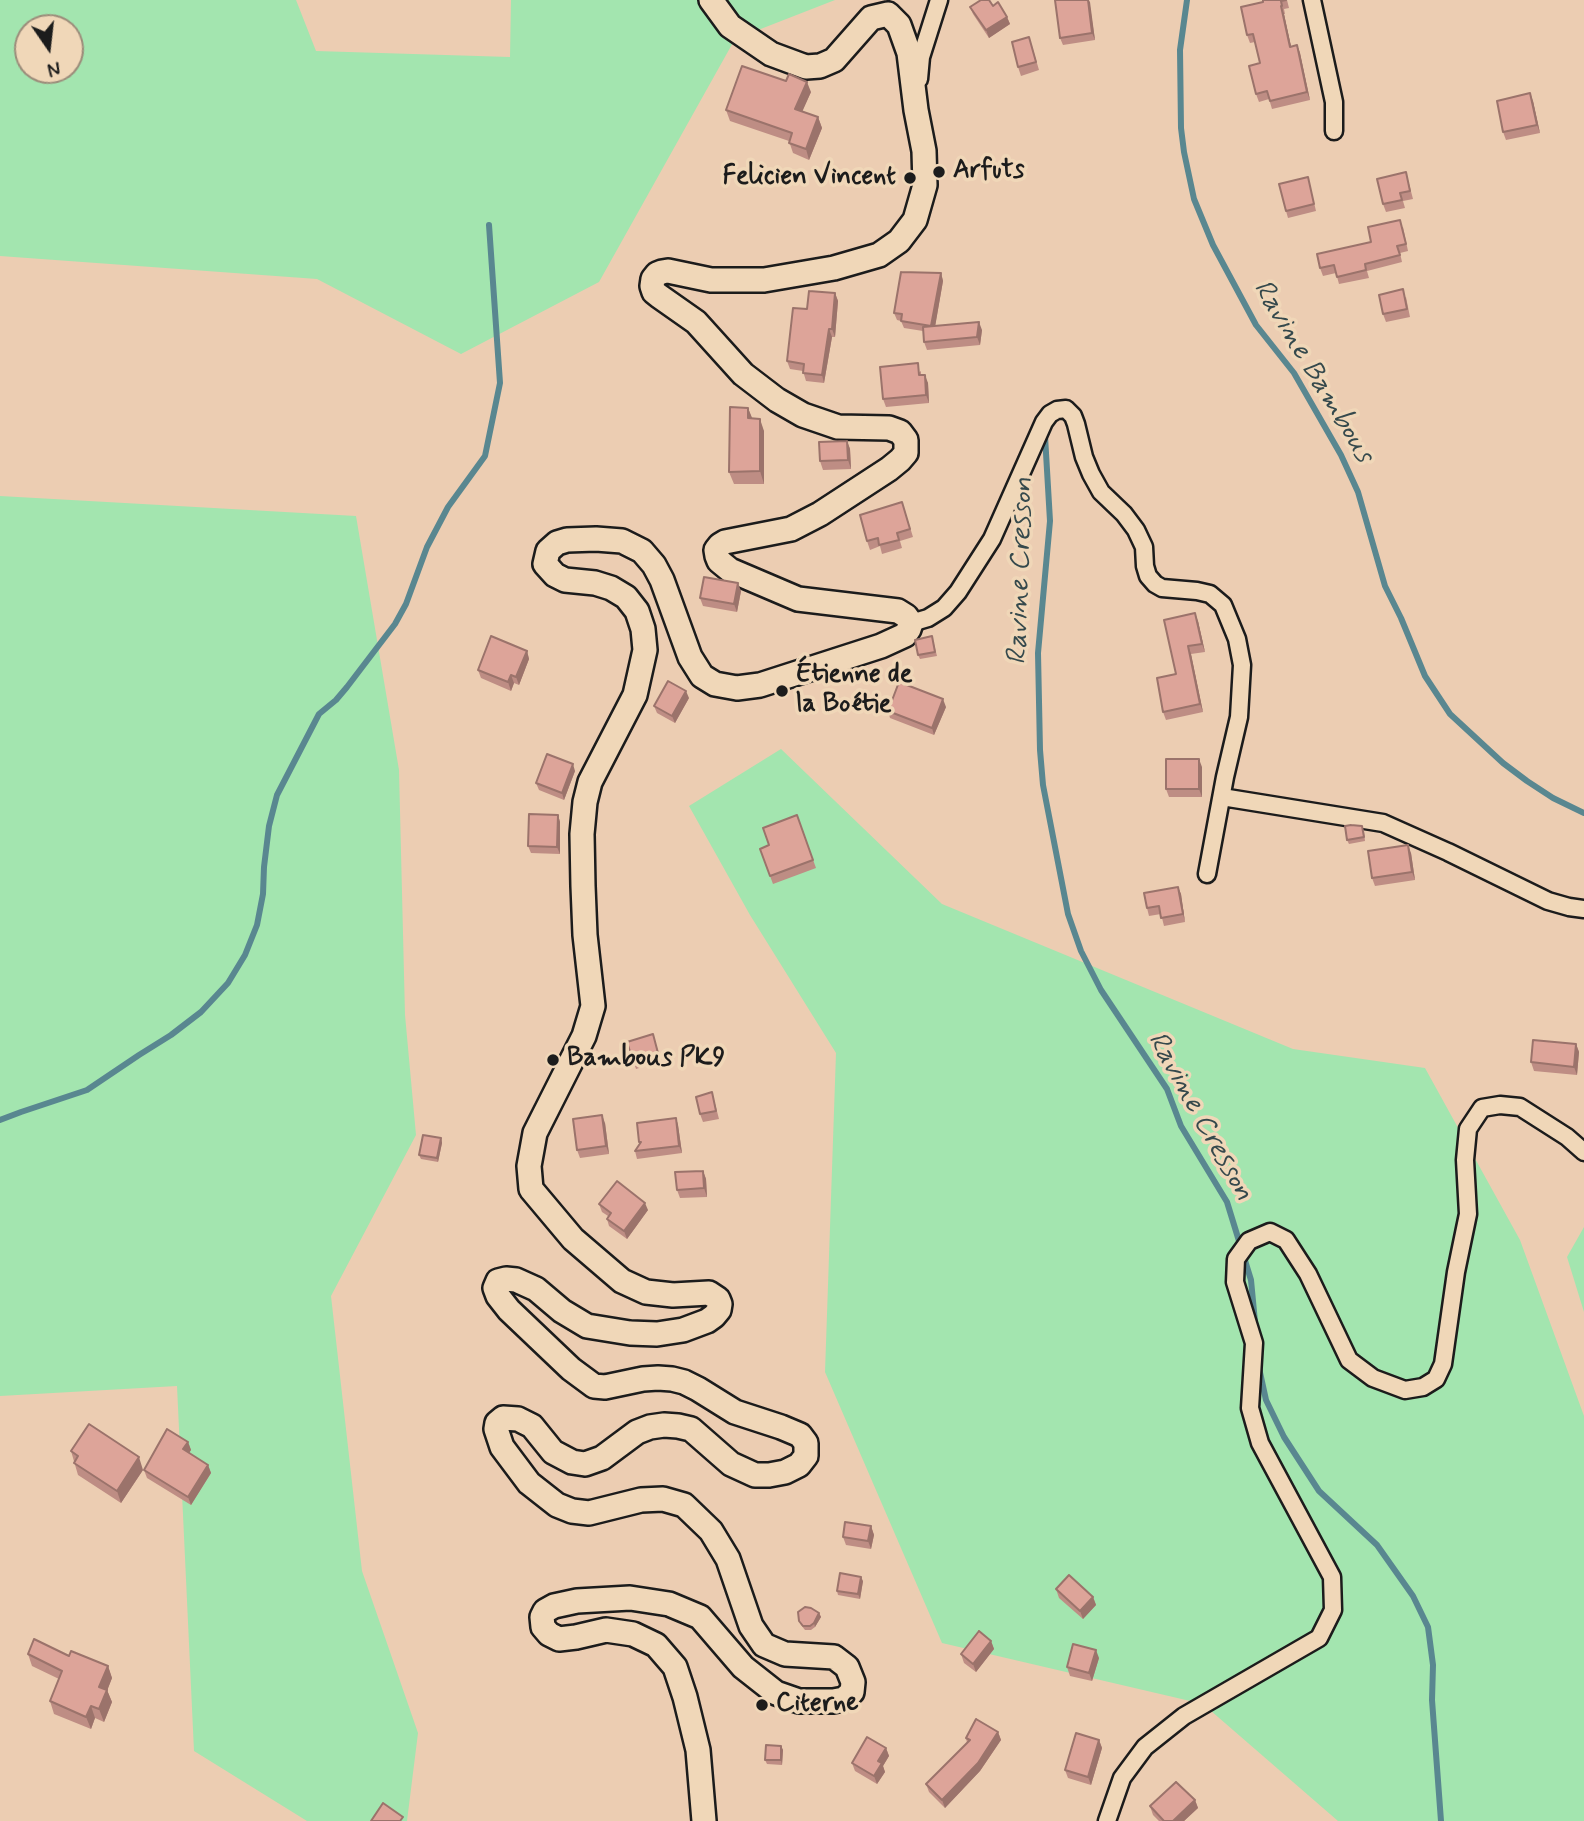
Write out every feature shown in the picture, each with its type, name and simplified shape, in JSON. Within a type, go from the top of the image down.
[{"type":"main road","points":[[704,1821],[698,1750],[685,1697],[674,1667],[656,1645],[633,1634],[606,1630],[559,1639],[543,1627],[542,1618],[545,1611],[577,1601],[630,1598],[669,1604],[700,1617],[743,1667],[776,1693],[799,1701],[834,1701],[844,1699],[852,1692],[853,1682],[847,1667],[834,1657],[785,1654],[764,1644],[751,1626],[728,1559],[711,1531],[684,1505],[652,1499],[589,1513],[572,1511],[557,1505],[529,1483],[502,1447],[496,1429],[497,1423],[503,1418],[518,1419],[532,1426],[553,1452],[572,1462],[585,1464],[602,1458],[637,1432],[664,1425],[691,1429],[731,1464],[755,1475],[785,1472],[799,1465],[806,1456],[806,1444],[800,1435],[734,1412],[684,1382],[658,1378],[606,1387],[594,1386],[571,1369],[509,1310],[498,1296],[495,1287],[498,1281],[516,1280],[536,1289],[562,1311],[587,1326],[630,1333],[657,1334],[682,1330],[707,1321],[719,1310],[720,1304],[718,1299],[709,1293],[673,1295],[646,1292],[622,1281],[573,1239],[530,1189],[529,1166],[535,1133],[584,1036],[593,1006],[583,886],[582,834],[585,802],[590,782],[635,695],[645,650],[643,629],[637,611],[626,597],[596,583],[565,580],[555,575],[545,564],[548,551],[557,542],[567,540],[596,538],[622,541],[642,551],[662,580],[690,657],[702,676],[715,684],[737,688],[760,685],[881,646],[905,635],[911,623],[898,611],[798,599],[730,570],[719,561],[716,550],[725,542],[791,529],[820,514],[889,469],[906,453],[906,440],[900,432],[889,428],[838,428],[803,415],[777,400],[743,374],[696,322],[654,292],[652,286],[657,274],[668,271],[710,280],[764,280],[834,268],[882,253],[899,241],[915,220],[925,186],[924,151],[909,53],[889,7],[871,18],[834,60],[820,66],[806,67],[771,54],[730,26],[710,0]]},
{"type":"street","points":[[916,110],[921,57],[939,0]]},
{"type":"street","points":[[1312,0],[1334,102],[1334,131]]},
{"type":"street","points":[[911,623],[929,618],[944,608],[958,593],[992,539],[1044,422],[1057,410],[1066,410],[1073,416],[1084,457],[1101,492],[1136,530],[1144,547],[1148,576],[1162,588],[1210,594],[1223,606],[1237,639],[1242,665],[1239,717],[1207,874]]},
{"type":"street","points":[[1222,797],[1383,823],[1548,901],[1584,909]]},
{"type":"street","points":[[1107,1821],[1122,1778],[1145,1747],[1184,1716],[1319,1638],[1333,1610],[1332,1577],[1260,1443],[1250,1408],[1254,1343],[1235,1282],[1236,1259],[1249,1241],[1270,1233],[1286,1240],[1308,1274],[1349,1360],[1373,1378],[1405,1390],[1423,1387],[1436,1379],[1443,1364],[1456,1272],[1468,1214],[1465,1160],[1468,1129],[1482,1108],[1500,1105],[1520,1107],[1567,1137],[1584,1152]]},
{"type":"green space","points":[[0,0],[296,0],[316,51],[510,57],[511,0],[835,0],[735,39],[599,282],[461,354],[317,279],[0,256]]},
{"type":"green space","points":[[0,496],[356,516],[399,770],[405,1015],[416,1135],[331,1296],[362,1571],[418,1733],[407,1821],[307,1821],[194,1751],[177,1386],[0,1396]]},
{"type":"green space","points":[[781,749],[942,904],[1293,1049],[1425,1068],[1520,1240],[1584,1416],[1584,1821],[1338,1821],[1203,1704],[942,1643],[825,1372],[836,1053],[750,915],[689,806]]},
{"type":"green space","points":[[1584,1227],[1584,1312],[1567,1257]]},
{"type":"building","points":[[981,0],[989,0],[993,6],[998,2],[1007,17],[986,30],[970,7]]},
{"type":"building","points":[[1055,0],[1088,0],[1092,33],[1060,38]]},
{"type":"building","points":[[1263,0],[1286,0],[1281,1],[1281,6],[1290,47],[1297,45],[1307,92],[1270,101],[1267,91],[1256,94],[1249,66],[1260,63],[1253,34],[1247,35],[1241,7]]},
{"type":"building","points":[[1029,37],[1036,62],[1018,67],[1012,42]]},
{"type":"building","points":[[742,66],[786,81],[789,74],[807,82],[795,109],[818,117],[806,149],[789,143],[792,133],[726,110]]},
{"type":"building","points":[[1530,93],[1537,125],[1503,132],[1497,101]]},
{"type":"building","points":[[1406,172],[1410,191],[1400,193],[1402,200],[1383,204],[1377,179]]},
{"type":"building","points":[[1308,177],[1314,204],[1286,211],[1279,184]]},
{"type":"building","points":[[1400,220],[1406,244],[1397,246],[1400,255],[1365,264],[1366,270],[1337,277],[1334,265],[1320,268],[1317,254],[1371,242],[1368,227]]},
{"type":"building","points":[[901,272],[941,273],[931,326],[901,321],[902,314],[894,313]]},
{"type":"building","points":[[1403,289],[1407,309],[1383,314],[1379,295]]},
{"type":"building","points":[[809,291],[835,293],[832,329],[829,329],[822,375],[803,373],[804,364],[787,361],[793,308],[807,309]]},
{"type":"building","points":[[979,322],[977,337],[924,342],[923,327]]},
{"type":"building","points":[[918,363],[919,375],[925,375],[926,395],[883,399],[880,367]]},
{"type":"building","points":[[730,407],[748,408],[748,418],[760,419],[760,471],[729,472]]},
{"type":"building","points":[[847,441],[848,460],[820,461],[819,442]]},
{"type":"building","points":[[902,502],[910,529],[897,533],[899,540],[879,545],[878,538],[867,541],[860,515]]},
{"type":"building","points":[[704,577],[738,583],[734,604],[700,598]]},
{"type":"building","points":[[1195,613],[1202,644],[1188,646],[1200,704],[1163,712],[1157,678],[1176,674],[1164,620]]},
{"type":"building","points":[[491,636],[527,651],[516,677],[511,675],[508,682],[478,670]]},
{"type":"building","points":[[932,636],[935,652],[918,655],[915,640]]},
{"type":"building","points":[[668,681],[686,691],[672,716],[654,706]]},
{"type":"building","points":[[899,682],[943,699],[932,728],[888,711]]},
{"type":"building","points":[[547,754],[573,764],[562,793],[536,783]]},
{"type":"building","points":[[1166,759],[1199,759],[1199,789],[1166,789]]},
{"type":"building","points":[[529,814],[558,815],[557,847],[528,846]]},
{"type":"building","points":[[797,815],[813,860],[770,876],[760,849],[769,845],[763,828]]},
{"type":"building","points":[[1345,826],[1362,826],[1364,837],[1347,840]]},
{"type":"building","points":[[1408,845],[1412,872],[1372,878],[1368,851]]},
{"type":"building","points":[[1178,887],[1183,914],[1161,918],[1159,906],[1147,908],[1144,893]]},
{"type":"building","points":[[653,1034],[658,1053],[633,1061],[627,1042]]},
{"type":"building","points":[[1533,1040],[1576,1044],[1574,1067],[1531,1062]]},
{"type":"building","points":[[712,1092],[716,1111],[700,1114],[696,1097]]},
{"type":"building","points":[[602,1115],[606,1146],[577,1150],[573,1119]]},
{"type":"building","points":[[676,1118],[679,1146],[635,1151],[641,1142],[637,1123]]},
{"type":"building","points":[[423,1135],[441,1138],[437,1158],[419,1155]]},
{"type":"building","points":[[703,1171],[704,1188],[677,1190],[675,1172]]},
{"type":"building","points":[[617,1181],[645,1203],[624,1231],[607,1219],[611,1213],[599,1204]]},
{"type":"building","points":[[89,1424],[139,1457],[117,1491],[74,1463],[78,1456],[71,1451]]},
{"type":"building","points":[[167,1429],[188,1442],[183,1449],[208,1465],[188,1497],[144,1470]]},
{"type":"building","points":[[845,1522],[871,1526],[868,1541],[843,1537]]},
{"type":"building","points":[[840,1573],[861,1577],[858,1594],[837,1591]]},
{"type":"building","points":[[1069,1575],[1093,1597],[1080,1611],[1056,1589]]},
{"type":"building","points":[[805,1607],[819,1613],[810,1626],[803,1626],[799,1621],[798,1612]]},
{"type":"building","points":[[979,1631],[991,1641],[973,1664],[961,1654]]},
{"type":"building","points":[[34,1639],[69,1656],[71,1651],[108,1666],[99,1687],[107,1690],[99,1709],[91,1706],[86,1717],[50,1701],[62,1671],[28,1654]]},
{"type":"building","points":[[1073,1644],[1096,1650],[1089,1673],[1067,1667]]},
{"type":"building","points":[[976,1719],[998,1732],[978,1763],[942,1800],[926,1784],[970,1740],[966,1738]]},
{"type":"building","points":[[1076,1733],[1099,1740],[1088,1777],[1065,1770]]},
{"type":"building","points":[[867,1737],[886,1748],[878,1761],[882,1763],[874,1776],[852,1763]]},
{"type":"building","points":[[766,1745],[781,1746],[781,1760],[765,1760]]},
{"type":"building","points":[[1176,1782],[1195,1800],[1173,1821],[1164,1821],[1150,1806]]},
{"type":"building","points":[[383,1803],[403,1817],[400,1821],[371,1821]]},
{"type":"waterway","name":"Ravine Bambous","points":[[1187,0],[1180,50],[1181,128],[1194,199],[1213,245],[1256,325],[1294,373],[1341,455],[1358,492],[1385,586],[1425,676],[1450,714],[1503,763],[1553,798],[1584,813]]},
{"type":"waterway","points":[[0,1120],[87,1090],[171,1035],[201,1012],[228,983],[245,955],[257,925],[263,894],[269,826],[277,795],[319,714],[347,687],[395,624],[406,604],[427,547],[448,507],[485,456],[500,383],[489,225]]},
{"type":"waterway","name":"Ravine Cresson","points":[[1045,436],[1050,521],[1038,653],[1040,750],[1043,785],[1068,914],[1081,951],[1101,990],[1167,1089],[1181,1126],[1227,1202],[1251,1280],[1255,1322]]},
{"type":"waterway","name":"Ravine Cresson","points":[[1259,1368],[1266,1400],[1284,1437],[1319,1491],[1377,1545],[1413,1596],[1428,1627],[1433,1665],[1432,1700],[1441,1821]]},
{"type":"place","name":"Arfuts","points":[[939,172]]},
{"type":"place","name":"Felicien Vincent","points":[[910,178]]},
{"type":"place","name":"Étienne de la Boétie","points":[[782,691]]},
{"type":"place","name":"Bambous PK9","points":[[553,1060]]},
{"type":"place","name":"Citerne","points":[[762,1705]]}]
